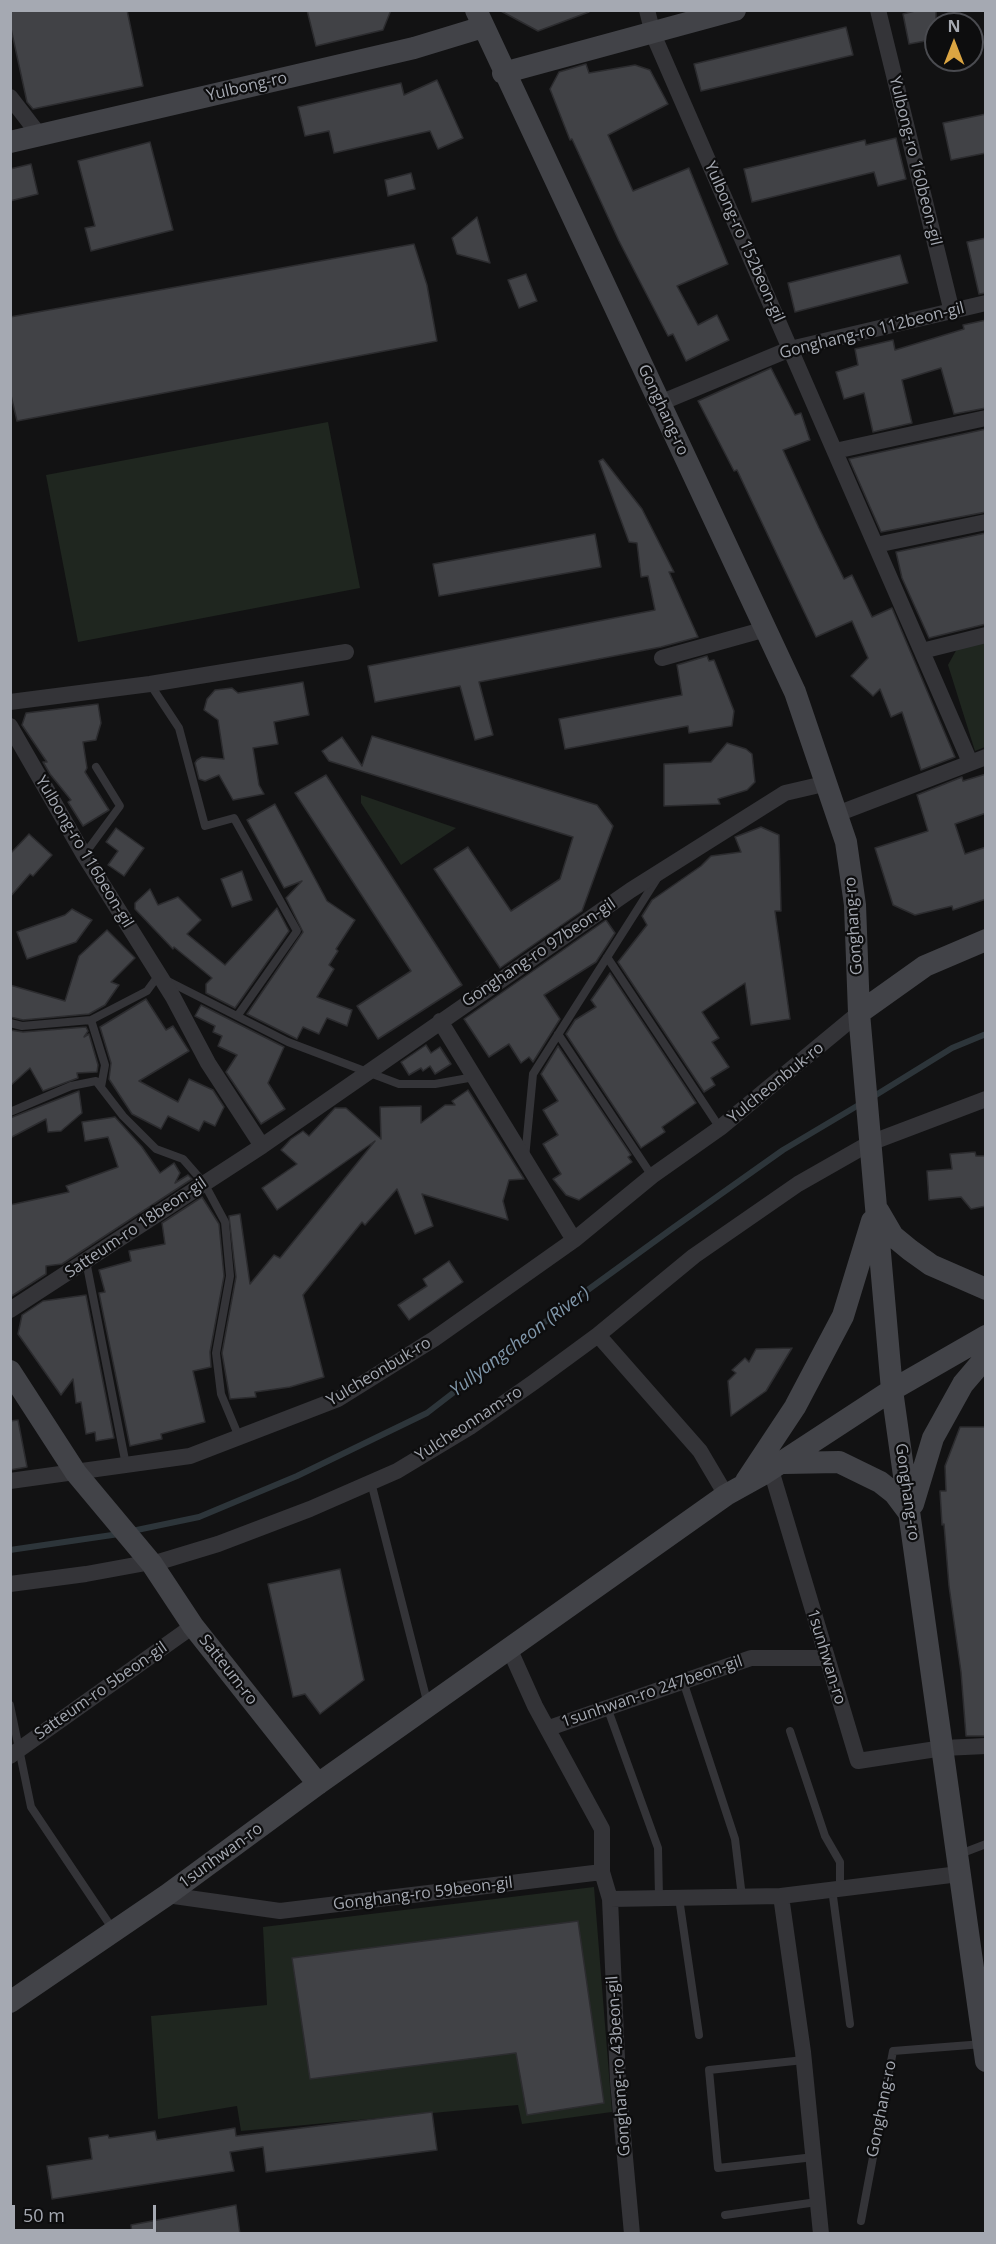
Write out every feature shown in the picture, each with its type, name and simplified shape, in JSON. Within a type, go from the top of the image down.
[{"type":"main road","points":[[503,73],[735,10]]},
{"type":"main road","name":"Gonghang-ro","points":[[479,19],[795,692],[828,783],[846,842],[855,905],[861,1040],[892,1390],[984,2053]]},
{"type":"main road","name":"Yulbong-ro","points":[[10,142],[414,48],[479,19]]},
{"type":"main road","name":"Yulcheonbuk-ro","points":[[859,1013],[924,966],[986,940]]},
{"type":"main road","points":[[876,1208],[893,1236],[910,1250],[931,1264],[986,1289]]},
{"type":"main road","points":[[735,1490],[795,1407],[843,1316],[876,1208]]},
{"type":"main road","name":"1sunhwan-ro","points":[[10,2002],[167,1895],[509,1648],[735,1490],[892,1390],[986,1336]]},
{"type":"main road","points":[[910,1515],[933,1437],[963,1384],[986,1358]]},
{"type":"main road","points":[[10,1371],[83,1482]]},
{"type":"main road","points":[[776,1466],[824,1460],[839,1462],[880,1482],[894,1493],[910,1515]]},
{"type":"main road","name":"Satteum-ro","points":[[83,1482],[147,1559],[193,1626],[318,1785]]},
{"type":"street","name":"Yulbong-ro 152beon-gil","points":[[647,10],[653,34],[922,651],[978,759]]},
{"type":"street","name":"Yulbong-ro 160beon-gil","points":[[878,10],[952,312]]},
{"type":"street","points":[[10,97],[40,136]]},
{"type":"street","name":"Gonghang-ro 112beon-gil","points":[[660,403],[790,349],[986,303]]},
{"type":"street","points":[[835,450],[986,418]]},
{"type":"street","points":[[876,545],[986,522]]},
{"type":"street","points":[[662,658],[766,629]]},
{"type":"street","points":[[922,651],[986,635]]},
{"type":"street","points":[[10,702],[150,684],[346,652]]},
{"type":"street","name":"Yulbong-ro 116beon-gil","points":[[10,726],[84,855],[158,976],[173,996],[208,1063],[261,1146]]},
{"type":"street","points":[[837,814],[978,759]]},
{"type":"street","name":"Gonghang-ro 97beon-gil","points":[[261,1146],[365,1072],[663,870],[785,793],[828,783]]},
{"type":"street","name":"Yulcheonbuk-ro","points":[[10,1481],[83,1482],[126,1465],[190,1456],[338,1399],[434,1339],[574,1240],[652,1176],[720,1128],[859,1013]]},
{"type":"street","points":[[440,1021],[574,1240]]},
{"type":"street","name":"Yulcheonnam-ro","points":[[10,1584],[146,1563],[147,1559],[228,1540],[310,1509],[397,1471],[470,1427],[598,1335],[694,1257],[870,1135],[986,1099]]},
{"type":"street","name":"Satteum-ro 18beon-gil","points":[[10,1310],[261,1146]]},
{"type":"street","points":[[598,1335],[735,1490]]},
{"type":"street","name":"1sunhwan-ro","points":[[776,1466],[826,1658],[858,1761],[943,1748]]},
{"type":"street","name":"Satteum-ro 5beon-gil","points":[[15,1753],[193,1626]]},
{"type":"street","name":"1sunhwan-ro 247beon-gil","points":[[509,1648],[535,1706],[602,1829],[602,1872]]},
{"type":"street","name":"1sunhwan-ro 247beon-gil","points":[[549,1728],[751,1658],[826,1658]]},
{"type":"street","points":[[943,1748],[986,1746]]},
{"type":"street","points":[[602,1872],[610,1899],[781,1896],[836,1889],[958,1865]]},
{"type":"street","name":"Gonghang-ro 59beon-gil","points":[[167,1895],[280,1911],[602,1872]]},
{"type":"street","points":[[781,1896],[804,2060],[821,2234]]},
{"type":"street","name":"Gonghang-ro 43beon-gil","points":[[610,1899],[618,2081],[632,2234]]},
{"type":"lane","points":[[150,684],[179,728],[205,826],[234,818],[297,931],[238,1016]]},
{"type":"lane","points":[[84,855],[120,806],[96,767]]},
{"type":"lane","points":[[525,1158],[533,1074],[663,870]]},
{"type":"lane","points":[[608,957],[720,1128]]},
{"type":"lane","points":[[10,1023],[22,1026],[91,1020],[147,991],[158,976],[288,1042],[399,1084],[435,1084],[475,1077]]},
{"type":"lane","points":[[91,1020],[105,1065],[101,1087]]},
{"type":"lane","points":[[558,1034],[652,1176]]},
{"type":"lane","points":[[10,1112],[71,1086],[96,1081],[123,1116],[156,1149],[183,1159],[204,1183],[225,1222],[231,1276],[216,1353],[221,1394],[239,1437]]},
{"type":"lane","points":[[86,1261],[126,1465]]},
{"type":"lane","points":[[374,1490],[428,1706]]},
{"type":"lane","points":[[683,1681],[735,1839],[742,1896]]},
{"type":"lane","points":[[10,1705],[15,1753],[31,1807],[114,1932]]},
{"type":"lane","points":[[608,1707],[658,1848],[659,1898]]},
{"type":"lane","points":[[790,1731],[825,1836],[840,1862],[836,1889],[850,2024]]},
{"type":"lane","points":[[958,1865],[986,1844]]},
{"type":"lane","points":[[679,1898],[699,2035]]},
{"type":"lane","name":"Gonghang-ro","points":[[861,2221],[893,2051],[984,2053]]},
{"type":"lane","points":[[804,2060],[709,2070],[718,2168],[814,2157]]},
{"type":"lane","points":[[725,2215],[818,2202]]},
{"type":"shaded area","points":[[328,422],[360,588],[78,642],[46,475]]},
{"type":"shaded area","points":[[985,639],[985,747],[975,751],[948,665],[958,647]]},
{"type":"shaded area","points":[[361,795],[456,828],[401,865],[361,803]]},
{"type":"shaded area","points":[[594,1887],[612,2112],[522,2124],[518,2105],[241,2131],[237,2106],[158,2119],[151,2016],[267,2005],[263,1927]]},
{"type":"building","points":[[10,10],[127,10],[143,86],[33,109],[27,102],[10,24]]},
{"type":"building","points":[[307,10],[391,10],[383,30],[316,46]]},
{"type":"building","points":[[499,10],[588,10],[589,12],[538,31]]},
{"type":"building","points":[[919,10],[936,10],[936,12],[924,12],[924,41],[909,44],[903,14]]},
{"type":"building","points":[[846,27],[853,55],[701,91],[694,64]]},
{"type":"building","points":[[586,64],[589,73],[635,65],[650,70],[668,104],[608,135],[633,191],[689,168],[728,264],[677,286],[698,325],[717,315],[729,340],[686,361],[673,334],[668,336],[619,241],[572,139],[570,140],[550,89],[559,72]]},
{"type":"building","points":[[437,80],[463,138],[438,149],[430,131],[334,153],[329,131],[305,136],[298,107],[401,83],[404,95]]},
{"type":"building","points":[[986,114],[986,153],[951,160],[943,123]]},
{"type":"building","points":[[896,138],[906,179],[878,186],[874,172],[752,202],[744,169],[865,140],[866,145]]},
{"type":"building","points":[[150,142],[173,230],[91,251],[85,228],[95,226],[78,161]]},
{"type":"building","points":[[31,164],[38,194],[10,201],[10,169]]},
{"type":"building","points":[[411,173],[415,189],[388,196],[385,180]]},
{"type":"building","points":[[477,217],[490,263],[457,254],[452,238]]},
{"type":"building","points":[[986,238],[986,293],[979,294],[967,242]]},
{"type":"building","points":[[414,244],[427,285],[437,341],[17,421],[10,391],[10,317]]},
{"type":"building","points":[[900,255],[908,283],[795,312],[788,283]]},
{"type":"building","points":[[526,274],[537,301],[519,308],[508,280]]},
{"type":"building","points":[[986,320],[986,408],[954,414],[941,368],[902,380],[912,423],[873,432],[864,393],[844,399],[836,372],[858,365],[855,349],[893,340],[895,350],[964,329],[963,325]]},
{"type":"building","points":[[771,368],[795,415],[801,413],[810,440],[783,450],[819,528],[844,579],[852,575],[872,617],[892,608],[955,757],[921,770],[902,712],[891,717],[880,689],[873,696],[851,676],[868,658],[852,621],[816,637],[737,470],[734,471],[698,401]]},
{"type":"building","points":[[986,429],[986,512],[881,532],[849,459]]},
{"type":"building","points":[[603,459],[642,509],[674,572],[669,572],[698,637],[661,647],[479,682],[493,735],[475,740],[460,686],[375,702],[368,666],[655,610],[648,576],[641,577],[637,543],[629,542],[599,461]]},
{"type":"building","points":[[986,533],[986,624],[929,638],[902,578],[896,552]]},
{"type":"building","points":[[595,534],[601,567],[439,596],[433,564]]},
{"type":"building","points":[[707,656],[709,661],[714,660],[734,711],[732,726],[689,733],[688,726],[565,749],[559,719],[682,695],[677,665]]},
{"type":"building","points":[[303,682],[309,715],[274,722],[278,744],[253,748],[259,785],[264,794],[233,800],[219,775],[205,781],[199,779],[195,763],[197,760],[202,757],[224,759],[218,720],[204,710],[207,699],[215,690],[232,688],[238,693]]},
{"type":"building","points":[[98,704],[101,723],[96,740],[83,742],[87,768],[85,772],[109,810],[83,826],[68,802],[71,800],[50,774],[43,762],[47,762],[22,725],[26,713]]},
{"type":"building","points":[[372,736],[597,805],[613,826],[582,911],[500,968],[434,869],[468,847],[511,911],[560,879],[573,837],[329,761],[322,751],[342,737],[362,766]]},
{"type":"building","points":[[727,743],[746,749],[752,754],[755,782],[747,790],[718,799],[720,804],[664,806],[664,764],[711,762]]},
{"type":"building","points":[[986,774],[986,813],[955,824],[965,854],[986,847],[986,899],[953,910],[952,906],[915,915],[893,905],[875,848],[928,831],[917,795],[962,777],[963,781]]},
{"type":"building","points":[[326,775],[462,985],[378,1039],[357,1006],[411,971],[295,793]]},
{"type":"building","points":[[275,804],[327,901],[355,920],[336,949],[338,951],[329,965],[334,969],[317,997],[352,1010],[347,1026],[327,1018],[319,1034],[303,1027],[297,1039],[247,1014],[303,932],[286,898],[302,881],[284,888],[247,820]]},
{"type":"building","points":[[761,827],[779,835],[781,911],[775,911],[790,1019],[751,1025],[745,983],[702,1012],[719,1038],[712,1042],[729,1067],[711,1078],[715,1085],[704,1092],[618,962],[647,925],[642,916],[652,900],[701,866],[711,856],[741,852],[735,837]]},
{"type":"building","points":[[116,828],[144,848],[124,876],[108,865],[118,851],[106,842]]},
{"type":"building","points":[[29,834],[52,855],[33,876],[30,874],[10,897],[10,854]]},
{"type":"building","points":[[242,871],[252,900],[232,907],[221,879]]},
{"type":"building","points":[[150,889],[158,905],[178,897],[201,920],[187,934],[225,965],[277,908],[289,931],[235,1008],[206,993],[206,984],[212,978],[174,947],[173,949],[135,909],[135,903]]},
{"type":"building","points":[[72,909],[92,920],[76,942],[27,959],[17,932],[65,915]]},
{"type":"building","points":[[606,920],[615,933],[596,962],[544,995],[560,1019],[533,1062],[529,1057],[521,1063],[509,1044],[489,1057],[464,1019]]},
{"type":"building","points":[[107,930],[135,958],[111,982],[119,985],[105,1005],[89,1014],[23,1020],[10,1017],[10,985],[65,1001],[79,956]]},
{"type":"building","points":[[610,973],[696,1103],[662,1127],[665,1132],[641,1148],[566,1034],[575,1020],[596,1007],[591,1000]]},
{"type":"building","points":[[146,999],[166,1030],[173,1026],[189,1051],[139,1081],[178,1102],[189,1079],[213,1090],[224,1107],[215,1126],[204,1121],[199,1131],[168,1116],[161,1129],[132,1114],[109,1079],[111,1063],[100,1027]]},
{"type":"building","points":[[201,1005],[284,1047],[268,1083],[285,1109],[261,1124],[226,1072],[237,1055],[218,1046],[222,1036],[213,1032],[215,1026],[195,1016]]},
{"type":"building","points":[[86,1027],[88,1031],[84,1037],[89,1034],[98,1065],[97,1072],[77,1073],[78,1078],[43,1091],[30,1068],[10,1086],[10,1030],[23,1032]]},
{"type":"building","points":[[426,1045],[431,1053],[440,1047],[451,1064],[435,1074],[430,1066],[423,1071],[421,1068],[409,1075],[401,1062]]},
{"type":"building","points":[[558,1046],[631,1155],[628,1157],[632,1162],[579,1200],[566,1195],[553,1179],[561,1174],[543,1144],[558,1135],[543,1110],[558,1101],[541,1074]]},
{"type":"building","points":[[468,1090],[524,1179],[509,1180],[503,1201],[508,1220],[422,1194],[433,1226],[415,1234],[397,1189],[365,1225],[362,1222],[303,1295],[324,1377],[290,1387],[255,1392],[256,1397],[230,1399],[222,1353],[236,1277],[229,1216],[240,1214],[250,1284],[274,1255],[280,1258],[375,1141],[277,1210],[262,1188],[297,1164],[281,1150],[291,1139],[303,1131],[309,1136],[335,1108],[346,1108],[381,1139],[380,1107],[421,1106],[421,1123],[445,1105],[455,1105],[452,1101]]},
{"type":"building","points":[[79,1091],[82,1113],[61,1131],[48,1132],[46,1119],[10,1138],[10,1118]]},
{"type":"building","points":[[115,1117],[142,1147],[160,1173],[174,1163],[180,1173],[175,1183],[188,1175],[192,1179],[62,1264],[46,1266],[46,1274],[10,1297],[10,1205],[69,1192],[66,1186],[118,1167],[108,1137],[85,1141],[82,1122]]},
{"type":"building","points":[[975,1152],[976,1156],[986,1156],[986,1206],[971,1209],[961,1197],[929,1200],[927,1171],[952,1169],[950,1154]]},
{"type":"building","points":[[202,1197],[219,1224],[224,1276],[210,1352],[211,1367],[193,1371],[205,1422],[161,1434],[162,1439],[130,1446],[99,1293],[105,1292],[99,1270],[131,1261],[129,1251],[165,1244],[162,1223]]},
{"type":"building","points":[[449,1261],[463,1282],[409,1320],[398,1305],[427,1286],[423,1279]]},
{"type":"building","points":[[86,1295],[114,1438],[96,1441],[95,1432],[86,1434],[81,1402],[76,1403],[73,1379],[61,1395],[18,1334],[22,1315],[43,1301]]},
{"type":"building","points":[[792,1348],[766,1391],[731,1416],[728,1381],[736,1373],[732,1370],[745,1358],[749,1362],[756,1349]]},
{"type":"building","points":[[18,1420],[27,1467],[10,1470],[10,1421]]},
{"type":"building","points":[[960,1427],[986,1427],[986,1736],[966,1736],[961,1672],[949,1586],[944,1524],[942,1525],[940,1491],[946,1491],[945,1466]]},
{"type":"building","points":[[340,1569],[364,1680],[320,1714],[305,1694],[293,1697],[268,1584]]},
{"type":"building","points":[[578,1921],[604,2103],[527,2115],[516,2053],[310,2079],[292,1958]]},
{"type":"building","points":[[432,2112],[437,2150],[266,2172],[263,2147],[230,2152],[234,2171],[52,2199],[47,2166],[92,2159],[89,2138],[108,2135],[109,2138],[155,2131],[157,2140],[235,2128],[236,2136]]},
{"type":"building","points":[[236,2205],[240,2234],[132,2234],[131,2225]]},
{"type":"waterway","name":"Yullyangcheon (River)","points":[[871,1098],[952,1048],[986,1034]]},
{"type":"waterway","name":"Yullyangcheon (River)","points":[[132,1531],[199,1517],[297,1476],[427,1413],[563,1308],[673,1228],[783,1150],[862,1103]]},
{"type":"waterway","name":"Yullyangcheon (River)","points":[[10,1550],[119,1534]]}]
